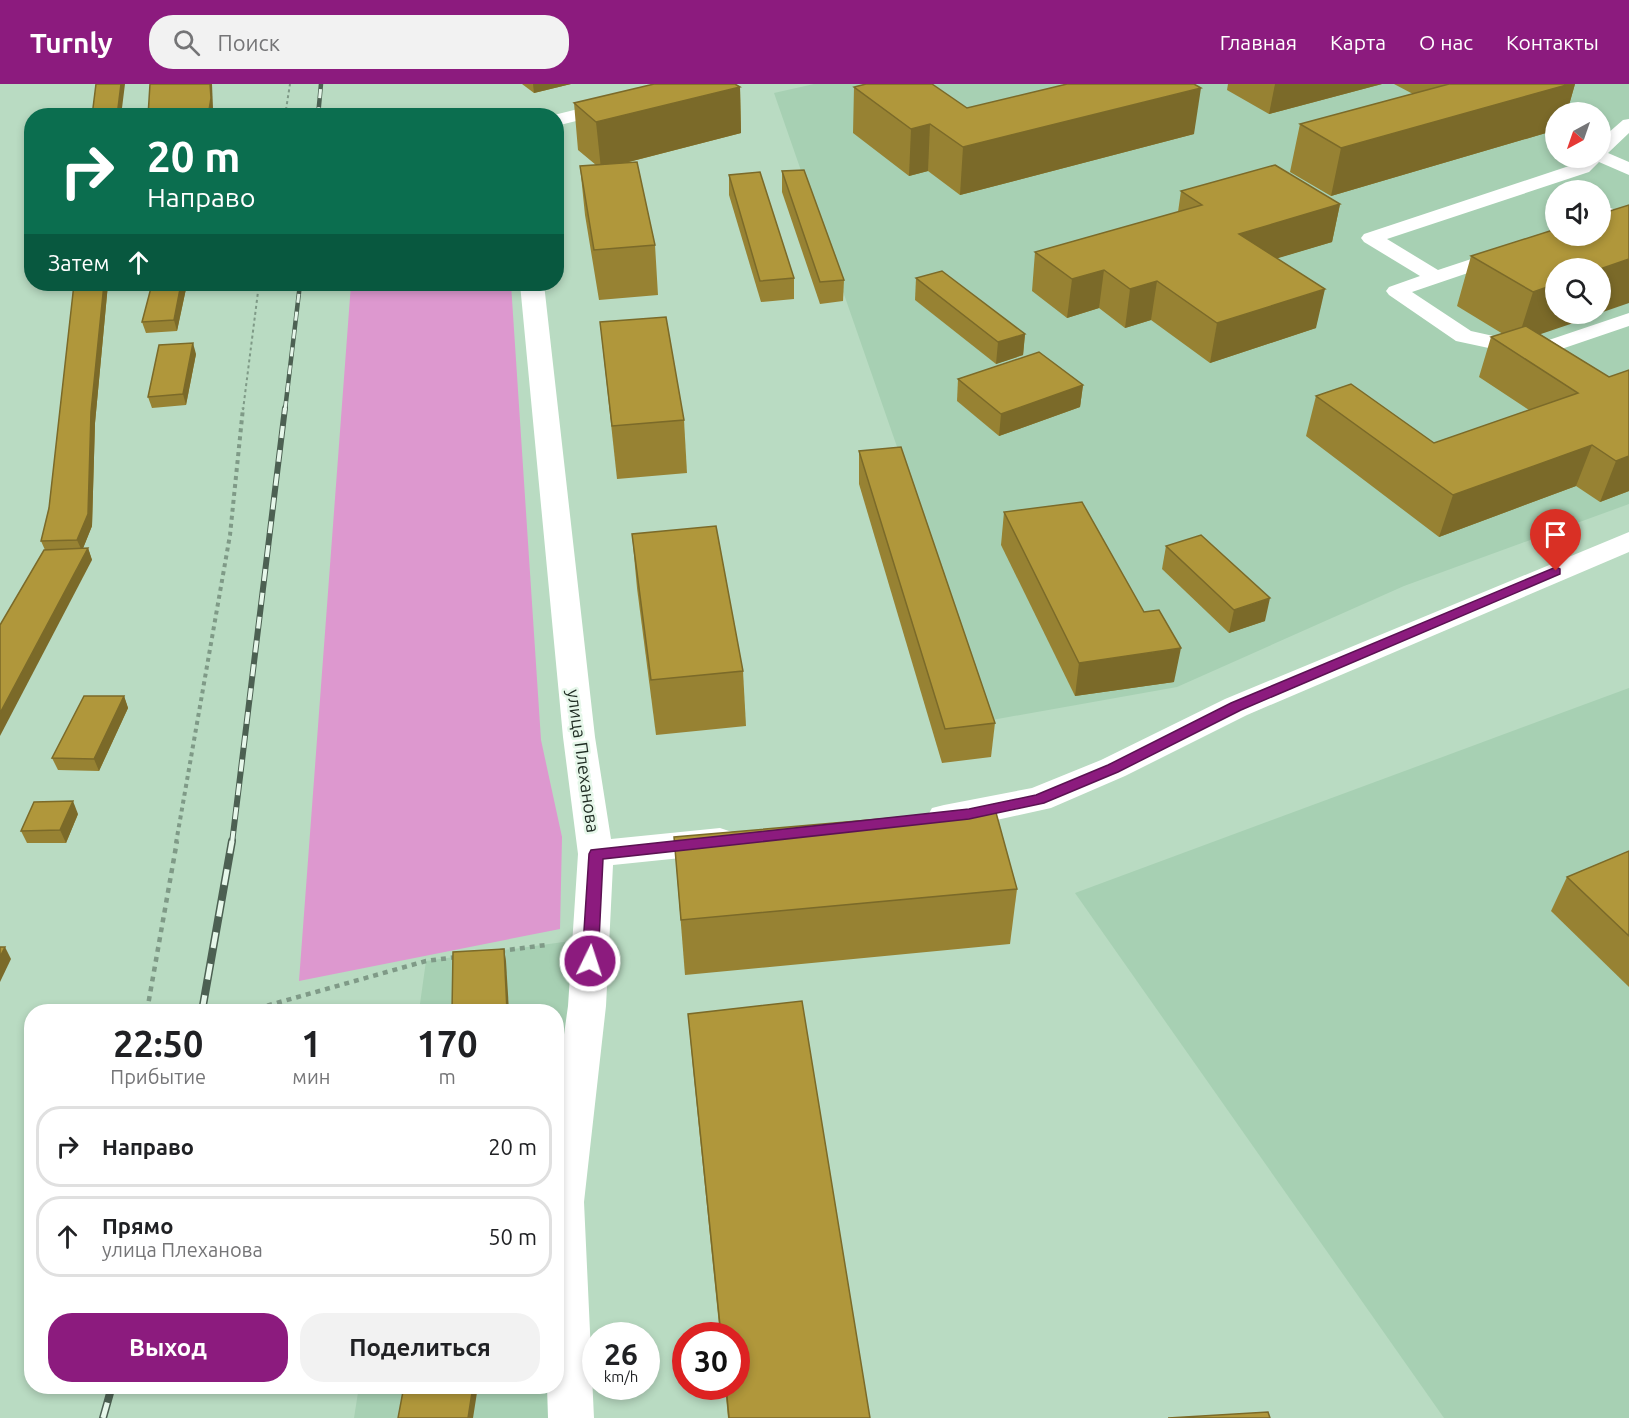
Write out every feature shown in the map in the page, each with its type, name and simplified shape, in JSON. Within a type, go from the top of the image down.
[{"type":"street","points":[[564,118],[702,84]]},
{"type":"street","name":"улица Плеханова","points":[[533,291],[579,737],[596,854],[587,1006],[564,1195]]},
{"type":"street","points":[[915,820],[969,814],[1039,799],[1113,768],[1236,706],[1629,541]]},
{"type":"street","points":[[596,854],[746,838]]},
{"type":"street","name":"улица Плеханова","points":[[564,1230],[571,1418]]},
{"type":"lane","points":[[1611,140],[1629,124]]},
{"type":"lane","points":[[1611,161],[1629,169]]},
{"type":"lane","points":[[1436,277],[1371,238],[1582,168]]},
{"type":"lane","points":[[1541,181],[1545,183]]},
{"type":"lane","points":[[1545,240],[1396,291],[1464,336],[1535,352],[1629,319]]},
{"type":"path","points":[[286,108],[290,84]]},
{"type":"path","points":[[148,1004],[230,534],[258,291]]},
{"type":"path","points":[[497,951],[592,939]]},
{"type":"path","points":[[273,1004],[426,961],[462,956]]},
{"type":"shaded area","points":[[814,84],[1629,84],[1629,504],[1404,586],[1177,687],[992,720],[774,93]]},
{"type":"shaded area","points":[[350,291],[511,291],[541,740],[562,837],[560,929],[299,981]]},
{"type":"shaded area","points":[[1629,688],[1629,1418],[1444,1418],[1075,893]]},
{"type":"shaded area","points":[[592,938],[571,1418],[354,1418],[358,1394],[564,1394],[564,1004],[420,1004],[426,961]]},
{"type":"building","points":[[96,84],[121,84],[118,108],[93,108]]},
{"type":"building","points":[[150,84],[210,84],[209,108],[148,108]]},
{"type":"building","points":[[654,84],[735,84],[740,87],[596,122],[574,103]]},
{"type":"building","points":[[866,84],[932,84],[967,108],[1067,84],[1194,84],[1201,88],[963,147],[930,124],[911,129],[854,87]]},
{"type":"building","points":[[1449,84],[1570,84],[1341,148],[1300,124]]},
{"type":"building","points":[[637,162],[655,245],[594,250],[580,166]]},
{"type":"building","points":[[1275,165],[1340,204],[1239,234],[1325,289],[1217,323],[1157,281],[1130,289],[1104,270],[1072,279],[1035,252],[1202,205],[1181,191]]},
{"type":"building","points":[[804,170],[844,280],[820,282],[782,171]]},
{"type":"building","points":[[760,172],[794,278],[760,281],[729,175]]},
{"type":"building","points":[[1629,205],[1629,259],[1611,265],[1611,258],[1545,258],[1545,288],[1533,292],[1471,256],[1545,232],[1545,246],[1611,246],[1611,211]]},
{"type":"building","points":[[942,271],[1025,334],[998,342],[916,278]]},
{"type":"building","points":[[73,291],[103,291],[91,412],[88,514],[77,540],[41,541],[49,508]]},
{"type":"building","points":[[150,291],[180,291],[174,320],[142,322]]},
{"type":"building","points":[[666,317],[684,420],[612,426],[600,322]]},
{"type":"building","points":[[1526,326],[1609,377],[1629,370],[1629,456],[1616,461],[1592,445],[1453,495],[1316,396],[1351,384],[1434,443],[1578,393],[1491,337]]},
{"type":"building","points":[[193,343],[183,394],[148,397],[159,345]]},
{"type":"building","points":[[1039,352],[1083,385],[1001,414],[958,379]]},
{"type":"building","points":[[901,447],[995,723],[945,729],[859,451]]},
{"type":"building","points":[[1082,502],[1144,612],[1159,610],[1181,648],[1079,663],[1004,512]]},
{"type":"building","points":[[716,526],[743,671],[651,680],[632,534]]},
{"type":"building","points":[[1201,535],[1270,598],[1234,610],[1166,546]]},
{"type":"building","points":[[88,548],[0,713],[0,625],[44,550]]},
{"type":"building","points":[[84,696],[124,696],[94,759],[52,758]]},
{"type":"building","points":[[73,801],[60,830],[21,831],[34,802]]},
{"type":"building","points":[[995,809],[1017,889],[681,920],[674,837]]},
{"type":"building","points":[[1629,851],[1629,936],[1567,877]]},
{"type":"building","points":[[0,947],[5,947],[0,957]]},
{"type":"building","points":[[504,949],[507,1004],[452,1004],[453,952]]},
{"type":"building","points":[[802,1001],[870,1418],[729,1418],[727,1400],[750,1400],[750,1322],[720,1322],[688,1014]]},
{"type":"building","points":[[402,1394],[472,1394],[468,1418],[398,1418]]},
{"type":"building","points":[[1268,1412],[1270,1418],[1168,1418]]},
{"type":"railway","points":[[319,108],[321,84]]},
{"type":"railway","points":[[285,410],[299,291]]},
{"type":"railway","points":[[232,843],[285,408]]},
{"type":"railway","points":[[203,1004],[232,841]]},
{"type":"railway","points":[[103,1418],[110,1394]]},
{"type":"route","points":[[590,961],[596,854],[969,814],[1039,799],[1113,768],[1236,706],[1556,571]]}]
